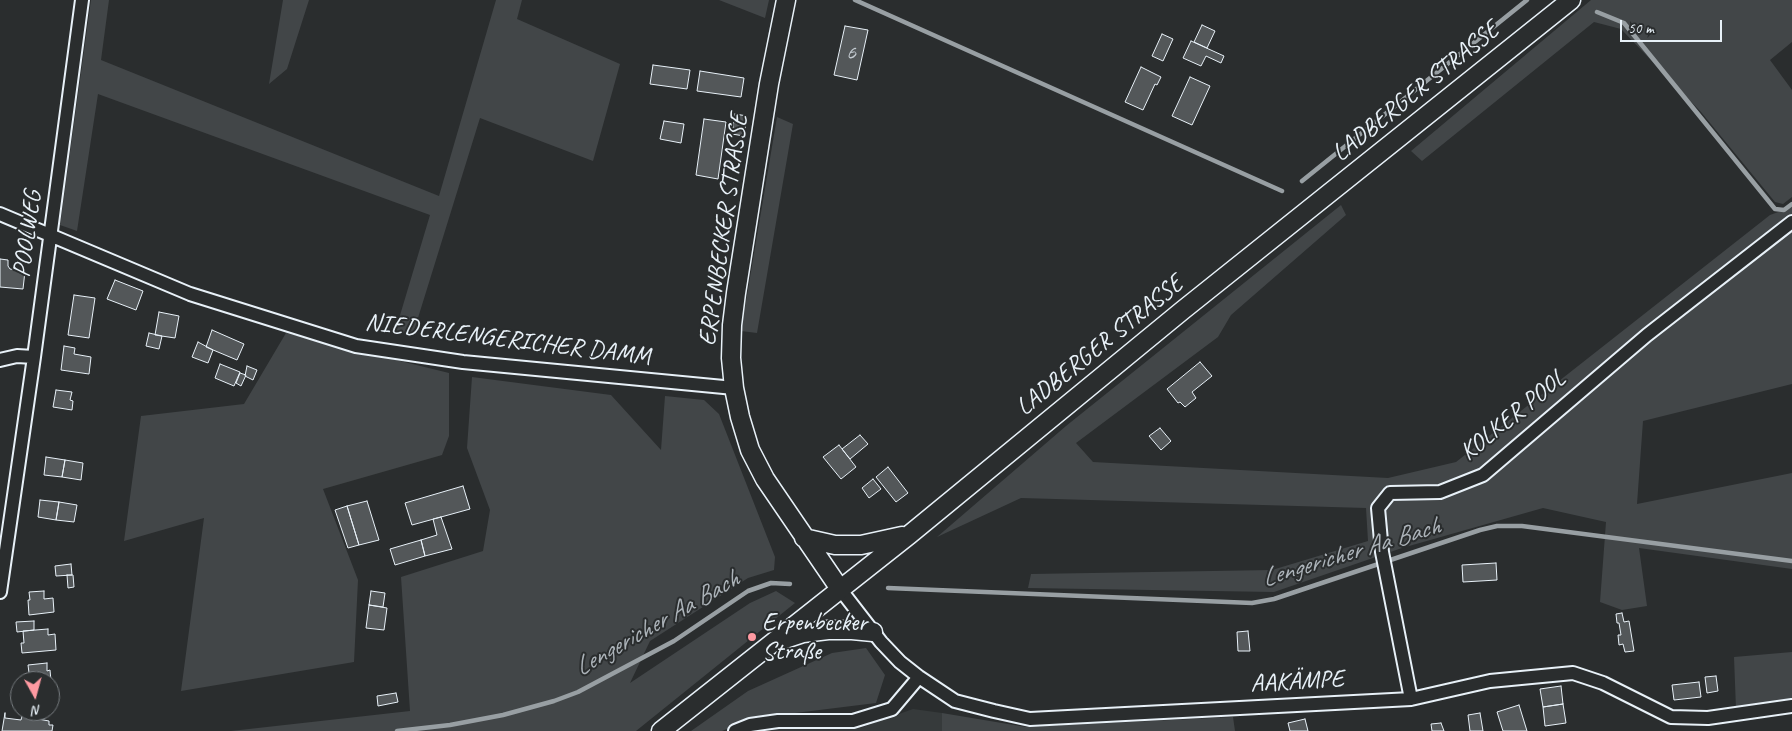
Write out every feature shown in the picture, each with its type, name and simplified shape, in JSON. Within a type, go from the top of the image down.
[{"type":"main road","name":"ERPENBECKER STRASSE","points":[[786,0],[769,84],[736,293],[731,358],[740,418],[750,450],[764,479],[840,590]]},
{"type":"main road","name":"LADBERGER STRASSE","points":[[662,731],[909,535],[1183,310],[1571,0]]},
{"type":"main road","points":[[804,538],[835,545],[861,545],[909,535]]},
{"type":"main road","points":[[772,644],[803,633],[828,630],[873,632]]},
{"type":"street","name":"POOLWEG","points":[[0,585],[51,236],[82,0]]},
{"type":"street","name":"NIEDERLENGERICHER DAMM","points":[[0,214],[190,294],[356,346],[463,362],[734,388]]},
{"type":"street","name":"KOLKER POOL","points":[[1411,699],[1382,552],[1378,508],[1390,493],[1440,492],[1483,475],[1647,335],[1792,222]]},
{"type":"street","points":[[0,360],[17,356],[34,357]]},
{"type":"street","name":"AAKÄMPE","points":[[840,590],[873,632],[900,662],[919,677],[955,701],[994,712],[1030,718],[1411,699],[1490,681],[1573,673],[1603,683],[1671,718],[1708,718],[1792,706]]},
{"type":"street","points":[[735,731],[750,725],[778,721],[854,721],[892,709],[919,677]]},
{"type":"street","points":[[1670,731],[1671,718]]},
{"type":"shaded area","points":[[91,0],[109,0],[101,60],[439,196],[496,0],[522,0],[517,19],[620,64],[593,161],[480,118],[413,334],[395,332],[430,215],[98,94],[77,231],[60,225]]},
{"type":"shaded area","points":[[283,0],[309,0],[287,69],[269,84]]},
{"type":"shaded area","points":[[719,0],[769,0],[765,18]]},
{"type":"shaded area","points":[[1591,0],[1792,0],[1792,42],[1770,60],[1792,90],[1792,197],[1783,204],[1775,202],[1701,112],[1621,29],[1594,22],[1422,161],[1411,151]]},
{"type":"shaded area","points":[[777,117],[793,124],[757,333],[741,331]]},
{"type":"shaded area","points":[[1341,205],[1346,215],[1231,315],[1218,337],[1076,443],[1093,462],[1388,478],[1456,462],[1770,215],[1792,207],[1792,384],[1643,421],[1637,504],[1792,473],[1792,569],[1639,548],[1647,606],[1622,610],[1600,602],[1606,522],[1543,508],[1402,548],[1274,592],[1028,588],[1031,574],[1272,570],[1368,541],[1366,508],[1021,498],[937,537],[1066,426]]},
{"type":"shaded area","points":[[286,333],[449,373],[449,436],[442,455],[323,489],[358,580],[354,662],[181,691],[204,518],[124,541],[141,416],[244,404]]},
{"type":"shaded area","points":[[472,377],[611,395],[661,450],[665,396],[704,400],[719,414],[775,557],[774,570],[748,578],[650,641],[630,683],[750,603],[776,591],[795,603],[636,731],[231,731],[410,711],[401,577],[483,551],[490,510],[467,448]]},
{"type":"shaded area","points":[[866,648],[885,675],[876,703],[779,715],[747,721],[722,731],[691,731],[748,691],[832,653]]},
{"type":"shaded area","points":[[1792,652],[1792,703],[1736,709],[1734,657]]},
{"type":"shaded area","points":[[913,709],[942,713],[942,731],[747,731],[780,727],[860,728]]},
{"type":"shaded area","points":[[942,713],[1026,727],[1233,717],[1235,731],[942,731]]},
{"type":"building","points":[[1202,25],[1215,31],[1207,48],[1194,42]]},
{"type":"building","points":[[845,26],[868,30],[857,80],[834,75]]},
{"type":"building","points":[[1162,34],[1173,39],[1163,61],[1152,56]]},
{"type":"building","points":[[1191,41],[1224,56],[1221,63],[1206,56],[1201,66],[1183,58]]},
{"type":"building","points":[[653,65],[690,70],[687,89],[650,84]]},
{"type":"building","points":[[1141,67],[1161,77],[1157,85],[1155,84],[1143,110],[1125,102]]},
{"type":"building","points":[[700,71],[744,78],[741,97],[697,91]]},
{"type":"building","points":[[1190,77],[1210,86],[1192,125],[1172,116]]},
{"type":"building","points":[[735,114],[747,116],[744,136],[732,134]]},
{"type":"building","points":[[704,119],[726,122],[718,179],[696,175]]},
{"type":"building","points":[[664,121],[684,124],[681,143],[660,139]]},
{"type":"building","points":[[0,259],[8,260],[10,269],[25,271],[23,289],[0,287]]},
{"type":"building","points":[[115,280],[143,291],[136,310],[107,299]]},
{"type":"building","points":[[74,295],[95,298],[89,338],[68,335]]},
{"type":"building","points":[[159,312],[179,316],[175,338],[155,335]]},
{"type":"building","points":[[212,330],[244,344],[237,360],[206,347]]},
{"type":"building","points":[[149,333],[162,336],[159,349],[146,346]]},
{"type":"building","points":[[198,342],[213,350],[208,363],[192,357]]},
{"type":"building","points":[[64,346],[75,348],[74,354],[91,357],[89,374],[61,370]]},
{"type":"building","points":[[1200,362],[1212,376],[1192,392],[1196,398],[1185,407],[1180,402],[1178,403],[1167,389]]},
{"type":"building","points":[[220,364],[240,372],[234,386],[215,378]]},
{"type":"building","points":[[247,366],[257,370],[253,380],[245,376]]},
{"type":"building","points":[[240,373],[246,375],[241,386],[236,383]]},
{"type":"building","points":[[56,390],[72,392],[70,400],[73,401],[72,410],[53,407]]},
{"type":"building","points":[[1160,428],[1171,441],[1161,450],[1149,436]]},
{"type":"building","points":[[860,435],[868,444],[850,459],[842,449]]},
{"type":"building","points":[[839,445],[856,467],[841,479],[823,457]]},
{"type":"building","points":[[46,457],[65,460],[62,477],[44,475]]},
{"type":"building","points":[[65,460],[83,463],[81,480],[62,477]]},
{"type":"building","points":[[888,467],[908,493],[896,502],[876,477]]},
{"type":"building","points":[[873,479],[881,489],[869,498],[862,488]]},
{"type":"building","points":[[463,486],[470,509],[412,525],[405,503]]},
{"type":"building","points":[[40,500],[59,502],[56,520],[38,517]]},
{"type":"building","points":[[367,501],[379,540],[359,545],[347,506]]},
{"type":"building","points":[[59,502],[77,505],[74,522],[56,520]]},
{"type":"building","points":[[347,506],[359,545],[348,548],[335,510]]},
{"type":"building","points":[[441,517],[452,549],[425,556],[421,540],[437,535],[433,519]]},
{"type":"building","points":[[421,540],[425,556],[395,565],[390,549]]},
{"type":"building","points":[[1496,563],[1497,580],[1463,582],[1462,565]]},
{"type":"building","points":[[71,564],[72,575],[56,576],[55,566]]},
{"type":"building","points":[[67,575],[73,575],[74,587],[68,588]]},
{"type":"building","points":[[44,591],[44,599],[53,598],[54,612],[29,615],[29,592]]},
{"type":"building","points":[[371,591],[385,593],[383,607],[369,605]]},
{"type":"building","points":[[369,605],[387,608],[384,630],[366,628]]},
{"type":"building","points":[[1622,613],[1624,622],[1629,621],[1634,651],[1625,652],[1623,644],[1619,645],[1618,635],[1621,635],[1616,614]]},
{"type":"building","points":[[34,621],[34,630],[17,632],[16,622]]},
{"type":"building","points":[[48,629],[48,635],[55,634],[56,650],[22,653],[21,643],[24,643],[23,631]]},
{"type":"building","points":[[1248,631],[1250,651],[1238,651],[1237,632]]},
{"type":"building","points":[[47,663],[47,671],[29,671],[28,665]]},
{"type":"building","points":[[1716,676],[1718,691],[1707,693],[1705,677]]},
{"type":"building","points":[[1699,682],[1701,697],[1674,700],[1672,685]]},
{"type":"building","points":[[1561,686],[1563,704],[1543,707],[1540,689]]},
{"type":"building","points":[[396,693],[398,702],[378,706],[377,696]]},
{"type":"building","points":[[1563,704],[1566,723],[1545,726],[1543,707]]},
{"type":"building","points":[[1519,705],[1527,731],[1503,731],[1497,712]]},
{"type":"building","points":[[5,713],[5,718],[10,719],[10,721],[49,721],[49,725],[53,725],[52,731],[2,731]]},
{"type":"building","points":[[1480,713],[1483,731],[1470,731],[1468,715]]},
{"type":"building","points":[[1305,719],[1308,731],[1290,731],[1288,723]]},
{"type":"building","points":[[1441,723],[1444,731],[1432,731],[1431,724]]},
{"type":"waterway","points":[[855,0],[1282,191]]},
{"type":"waterway","points":[[1302,181],[1527,0]]},
{"type":"waterway","points":[[1597,12],[1624,23],[1775,209],[1784,210],[1792,204]]},
{"type":"waterway","name":"Lengericher Aa Bach","points":[[888,588],[1252,603],[1274,599],[1497,526],[1522,526],[1792,561]]},
{"type":"waterway","name":"Lengericher Aa Bach","points":[[397,731],[450,725],[503,715],[554,701],[578,692],[674,641],[748,591],[771,583],[790,584]]},
{"type":"place","name":"Erpenbecker Straße","points":[[752,637]]}]
